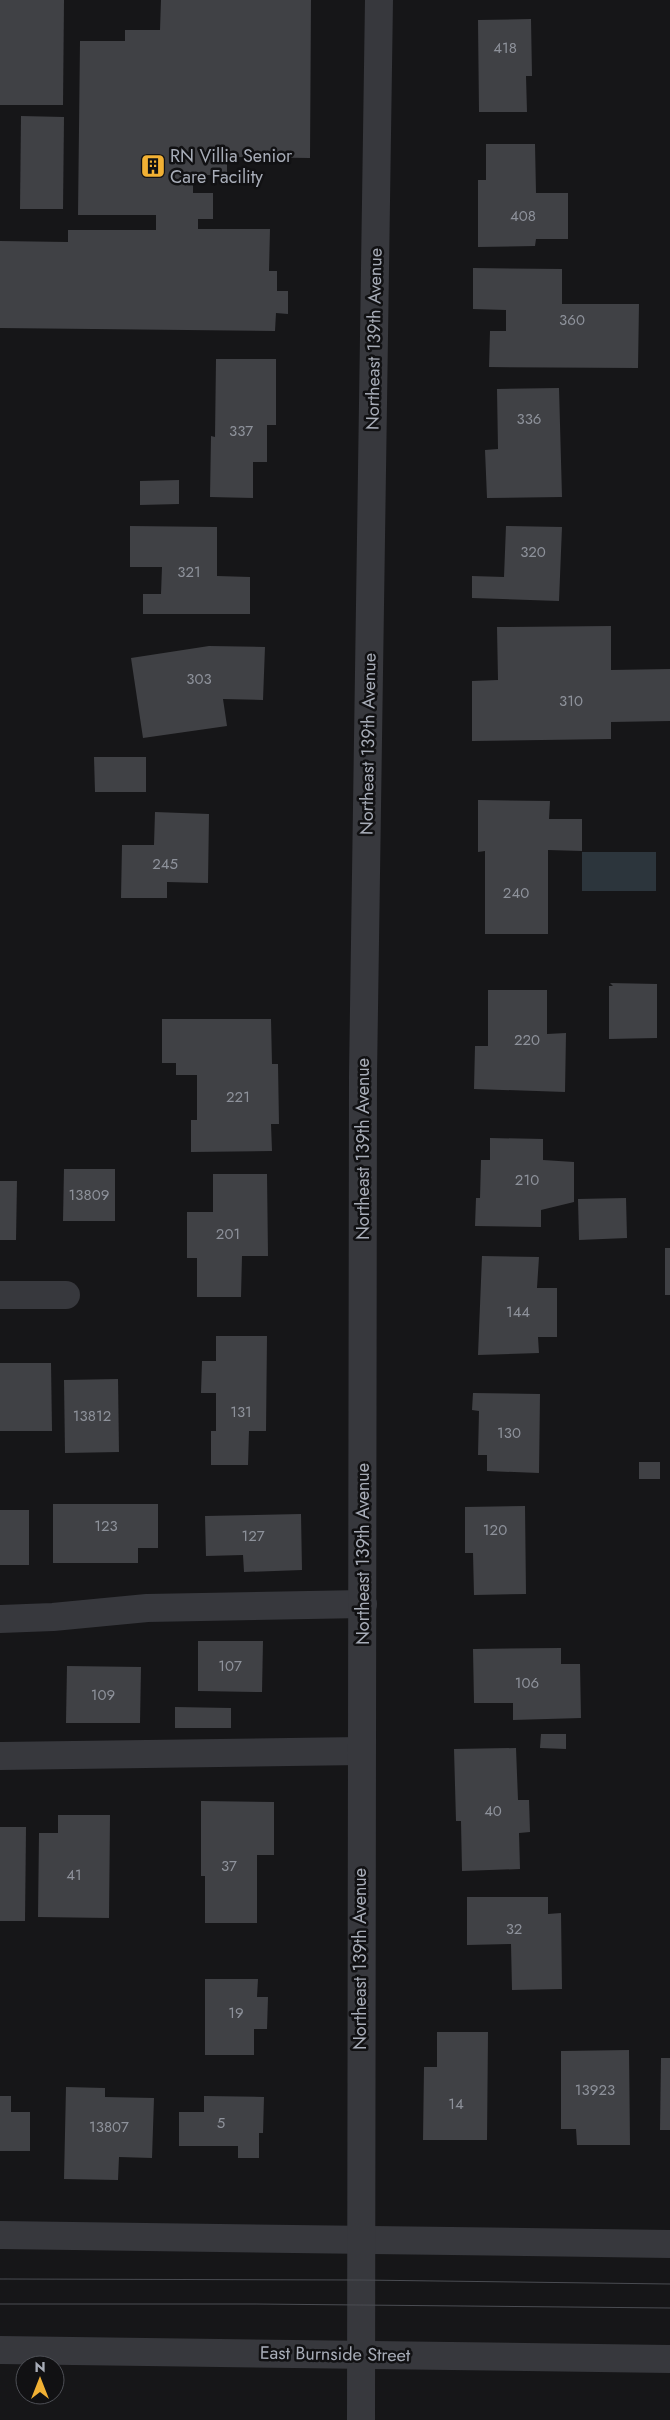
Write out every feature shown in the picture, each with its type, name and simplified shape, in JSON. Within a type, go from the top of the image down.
[{"type":"street","name":"Northeast 139th Avenue","points":[[361,2420],[363,1076],[379,0]]},
{"type":"street","points":[[0,1295],[66,1295]]},
{"type":"street","points":[[0,1619],[53,1617],[147,1608],[363,1604]]},
{"type":"street","points":[[0,1756],[361,1751]]},
{"type":"street","points":[[0,2235],[670,2244]]},
{"type":"street","name":"East Burnside Street","points":[[0,2350],[670,2359]]},
{"type":"shaded area","points":[[582,852],[656,852],[656,891],[582,891]]},
{"type":"building","points":[[0,0],[64,0],[63,105],[0,105]]},
{"type":"building","name":"RN Villia Senior Care Facility","points":[[161,0],[311,0],[310,158],[227,157],[227,175],[193,175],[193,193],[213,193],[213,219],[198,219],[198,229],[270,229],[269,271],[277,271],[277,291],[288,291],[288,314],[276,313],[275,331],[0,328],[0,241],[68,242],[68,230],[156,230],[156,215],[78,215],[80,41],[125,41],[125,30],[160,30]]},
{"type":"building","points":[[531,19],[532,76],[526,76],[527,112],[479,112],[478,20]]},
{"type":"building","points":[[21,116],[64,117],[63,209],[20,209]]},
{"type":"building","points":[[486,144],[535,144],[536,193],[568,193],[568,239],[536,239],[535,246],[478,247],[478,180],[486,180]]},
{"type":"building","points":[[473,268],[562,269],[562,304],[639,304],[638,368],[489,367],[490,331],[506,331],[506,310],[473,309]]},
{"type":"building","points":[[216,359],[276,359],[276,425],[267,425],[267,462],[253,462],[253,498],[210,497],[211,436],[215,437]]},
{"type":"building","points":[[559,388],[562,497],[487,498],[485,450],[498,449],[497,389]]},
{"type":"building","points":[[179,480],[179,504],[140,505],[140,481]]},
{"type":"building","points":[[130,526],[217,527],[217,576],[250,577],[250,614],[143,614],[143,594],[161,594],[162,567],[130,567]]},
{"type":"building","points":[[506,526],[562,527],[559,601],[472,598],[472,576],[504,577]]},
{"type":"building","points":[[611,626],[611,670],[670,669],[670,721],[611,722],[611,739],[472,741],[472,681],[498,680],[497,627]]},
{"type":"building","points":[[209,646],[265,647],[263,700],[223,699],[227,726],[143,738],[131,658]]},
{"type":"building","points":[[94,757],[146,757],[146,792],[95,792]]},
{"type":"building","points":[[478,800],[550,801],[549,819],[582,819],[582,851],[548,850],[548,934],[485,934],[485,851],[478,852]]},
{"type":"building","points":[[155,812],[209,814],[208,883],[167,882],[167,898],[121,898],[122,845],[154,845]]},
{"type":"building","points":[[610,983],[657,984],[657,1038],[609,1039],[609,986],[613,986]]},
{"type":"building","points":[[488,990],[547,990],[547,1034],[566,1033],[565,1092],[474,1089],[475,1046],[488,1046]]},
{"type":"building","points":[[162,1019],[271,1019],[272,1064],[278,1064],[279,1124],[271,1124],[272,1151],[191,1152],[191,1120],[197,1120],[197,1075],[176,1075],[176,1063],[162,1063]]},
{"type":"building","points":[[490,1138],[543,1139],[543,1160],[574,1162],[574,1202],[541,1210],[541,1227],[475,1226],[476,1198],[480,1198],[481,1160],[490,1160]]},
{"type":"building","points":[[64,1169],[115,1169],[115,1221],[63,1221]]},
{"type":"building","points":[[213,1174],[267,1174],[268,1256],[242,1256],[241,1297],[197,1297],[197,1258],[187,1258],[187,1212],[213,1212]]},
{"type":"building","points":[[0,1181],[17,1181],[16,1240],[0,1240]]},
{"type":"building","points":[[626,1198],[627,1238],[579,1240],[578,1199]]},
{"type":"building","points":[[665,1248],[670,1248],[670,1295],[665,1295]]},
{"type":"building","points":[[482,1256],[539,1257],[537,1288],[557,1288],[557,1337],[538,1337],[539,1353],[478,1355]]},
{"type":"building","points":[[216,1336],[267,1336],[266,1431],[249,1431],[248,1465],[211,1465],[211,1431],[216,1431],[216,1393],[201,1393],[202,1361],[216,1361]]},
{"type":"building","points":[[0,1363],[51,1363],[52,1431],[0,1431]]},
{"type":"building","points":[[118,1379],[119,1452],[65,1453],[64,1380]]},
{"type":"building","points":[[473,1393],[540,1394],[539,1473],[487,1471],[487,1455],[478,1455],[479,1411],[472,1410]]},
{"type":"building","points":[[639,1462],[660,1462],[660,1479],[639,1479]]},
{"type":"building","points":[[53,1504],[158,1504],[158,1548],[138,1548],[138,1563],[53,1563]]},
{"type":"building","points":[[525,1506],[526,1594],[474,1595],[473,1553],[465,1553],[465,1507]]},
{"type":"building","points":[[0,1510],[29,1510],[29,1565],[0,1565]]},
{"type":"building","points":[[301,1514],[302,1570],[244,1572],[243,1555],[206,1556],[205,1516]]},
{"type":"building","points":[[198,1641],[263,1641],[262,1692],[198,1691]]},
{"type":"building","points":[[561,1648],[561,1664],[580,1664],[581,1718],[513,1720],[513,1703],[474,1703],[473,1649]]},
{"type":"building","points":[[67,1666],[141,1667],[140,1723],[66,1723]]},
{"type":"building","points":[[175,1707],[231,1708],[231,1728],[175,1728]]},
{"type":"building","points":[[541,1734],[566,1734],[566,1749],[540,1748]]},
{"type":"building","points":[[516,1748],[518,1800],[529,1800],[530,1832],[519,1833],[520,1869],[462,1871],[461,1821],[456,1821],[454,1749]]},
{"type":"building","points":[[201,1801],[274,1802],[274,1855],[257,1855],[257,1923],[205,1923],[205,1876],[201,1876]]},
{"type":"building","points":[[58,1815],[110,1815],[109,1918],[38,1917],[39,1833],[58,1833]]},
{"type":"building","points":[[0,1827],[26,1827],[25,1921],[0,1921]]},
{"type":"building","points":[[467,1897],[548,1897],[548,1914],[561,1913],[562,1989],[512,1990],[511,1944],[467,1945]]},
{"type":"building","points":[[205,1979],[258,1979],[257,1997],[268,1997],[267,2029],[254,2029],[254,2055],[205,2055]]},
{"type":"building","points":[[437,2032],[488,2032],[487,2140],[423,2140],[424,2067],[437,2067]]},
{"type":"building","points":[[629,2050],[630,2145],[577,2145],[576,2129],[561,2129],[561,2051]]},
{"type":"building","points":[[661,2058],[670,2058],[670,2130],[660,2130]]},
{"type":"building","points":[[66,2087],[105,2088],[105,2097],[154,2098],[152,2158],[119,2157],[118,2180],[64,2179]]},
{"type":"building","points":[[0,2096],[11,2096],[11,2112],[30,2112],[30,2151],[0,2151]]},
{"type":"building","points":[[204,2096],[264,2097],[263,2133],[259,2133],[259,2158],[238,2158],[238,2146],[179,2146],[179,2112],[204,2112]]},
{"type":"tram line","points":[[0,2279],[361,2280],[670,2284]]},
{"type":"tram line","points":[[0,2304],[256,2304],[670,2308]]},
{"type":"place","name":"RN Villia Senior Care Facility","points":[[153,166]]}]
